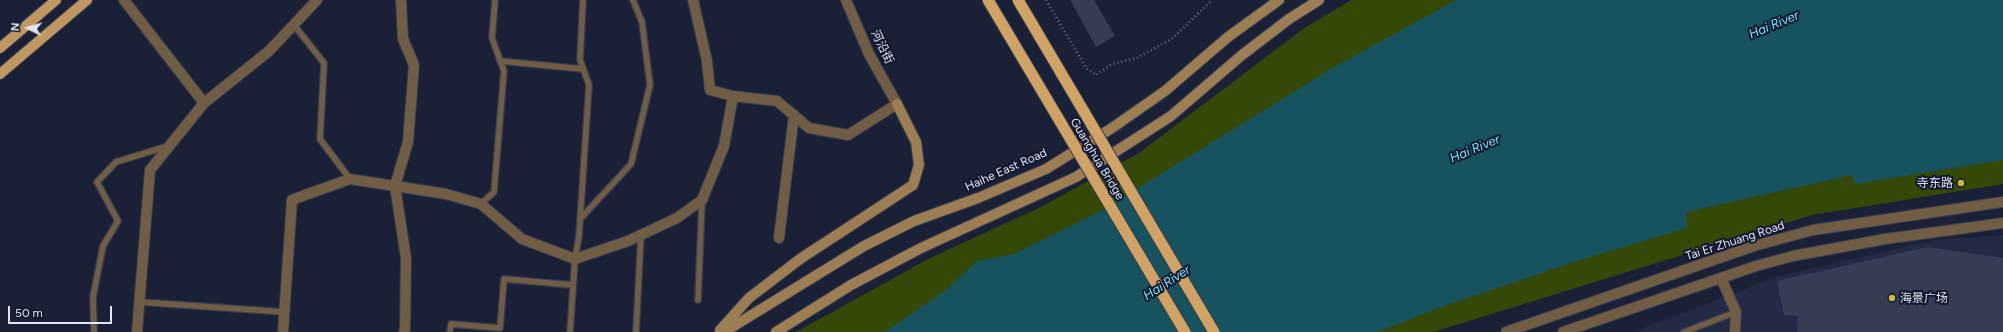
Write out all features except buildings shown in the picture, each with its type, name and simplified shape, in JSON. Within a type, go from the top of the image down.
[{"type":"highway","name":"Guanghua Bridge","points":[[988,0],[1185,332]]},
{"type":"highway","name":"Guanghua Bridge","points":[[1018,0],[1214,332]]},
{"type":"main road","points":[[0,48],[56,0]]},
{"type":"main road","points":[[0,74],[87,0]]},
{"type":"main road","name":"Haihe East Road","points":[[724,332],[864,246],[914,221],[978,198],[1053,165],[1112,128],[1165,91],[1228,37],[1279,0]]},
{"type":"main road","points":[[776,332],[851,285],[921,248],[1076,178],[1170,116],[1242,55],[1289,19],[1319,0]]},
{"type":"main road","points":[[718,332],[749,298],[800,259],[913,185],[919,165],[916,142],[897,104]]},
{"type":"street","points":[[124,0],[204,103]]},
{"type":"street","points":[[137,332],[150,170],[204,103],[269,51],[317,0]]},
{"type":"street","points":[[401,0],[403,39],[414,65],[408,142],[395,186],[406,258],[404,332]]},
{"type":"street","points":[[693,0],[707,61],[710,90],[733,96],[777,102],[809,128],[848,135],[897,104]]},
{"type":"street","name":"河沿街","points":[[846,0],[870,54],[897,104]]},
{"type":"street","points":[[283,332],[292,200],[350,179],[446,194],[481,204],[522,239],[575,259],[678,218],[702,200],[724,146],[733,96]]},
{"type":"street","points":[[779,238],[794,115]]},
{"type":"street","name":"Tai Er Zhuang Road","points":[[1506,332],[1761,244],[1813,230],[2003,202]]},
{"type":"street","points":[[1563,332],[1756,266],[1792,256],[1885,239],[2003,223]]},
{"type":"street","points":[[1721,278],[1736,312],[1735,332]]},
{"type":"lane","points":[[481,204],[494,192],[504,70],[492,38],[495,0]]},
{"type":"lane","points":[[570,332],[575,259],[580,218],[589,85],[580,60],[583,0]]},
{"type":"lane","points":[[580,218],[630,164],[650,86],[642,22],[633,0]]},
{"type":"lane","points":[[294,25],[324,63],[320,139],[350,179]]},
{"type":"lane","points":[[500,61],[583,69]]},
{"type":"lane","points":[[94,332],[93,297],[103,246],[118,221],[97,182],[116,162],[170,145]]},
{"type":"lane","points":[[698,300],[702,200]]},
{"type":"lane","points":[[636,332],[641,234]]},
{"type":"lane","points":[[450,332],[451,324],[500,330],[504,279],[573,285]]},
{"type":"lane","points":[[140,302],[284,312]]},
{"type":"lane","points":[[1684,332],[1736,312]]},
{"type":"path","points":[[1046,0],[1086,68],[1096,75],[1112,64],[1137,58],[1173,38],[1212,0]]},
{"type":"shaded area","name":"海景广场","points":[[2003,235],[2003,332],[1633,332],[1776,277],[1934,240]]},
{"type":"green space","points":[[1351,0],[2003,0],[2003,184],[1812,215],[1433,332],[796,332],[930,258],[1041,207],[1139,153],[1303,29]]},
{"type":"water","name":"Hai River","points":[[1456,0],[2003,0],[2003,160],[1855,184],[1852,175],[1686,212],[1687,228],[1574,262],[1447,305],[1377,332],[885,332],[946,290],[977,261],[1014,254],[1101,211],[1334,67]]},
{"type":"place","name":"寺东路","points":[[1961,183]]},
{"type":"place","name":"海景广场","points":[[1892,298]]}]
